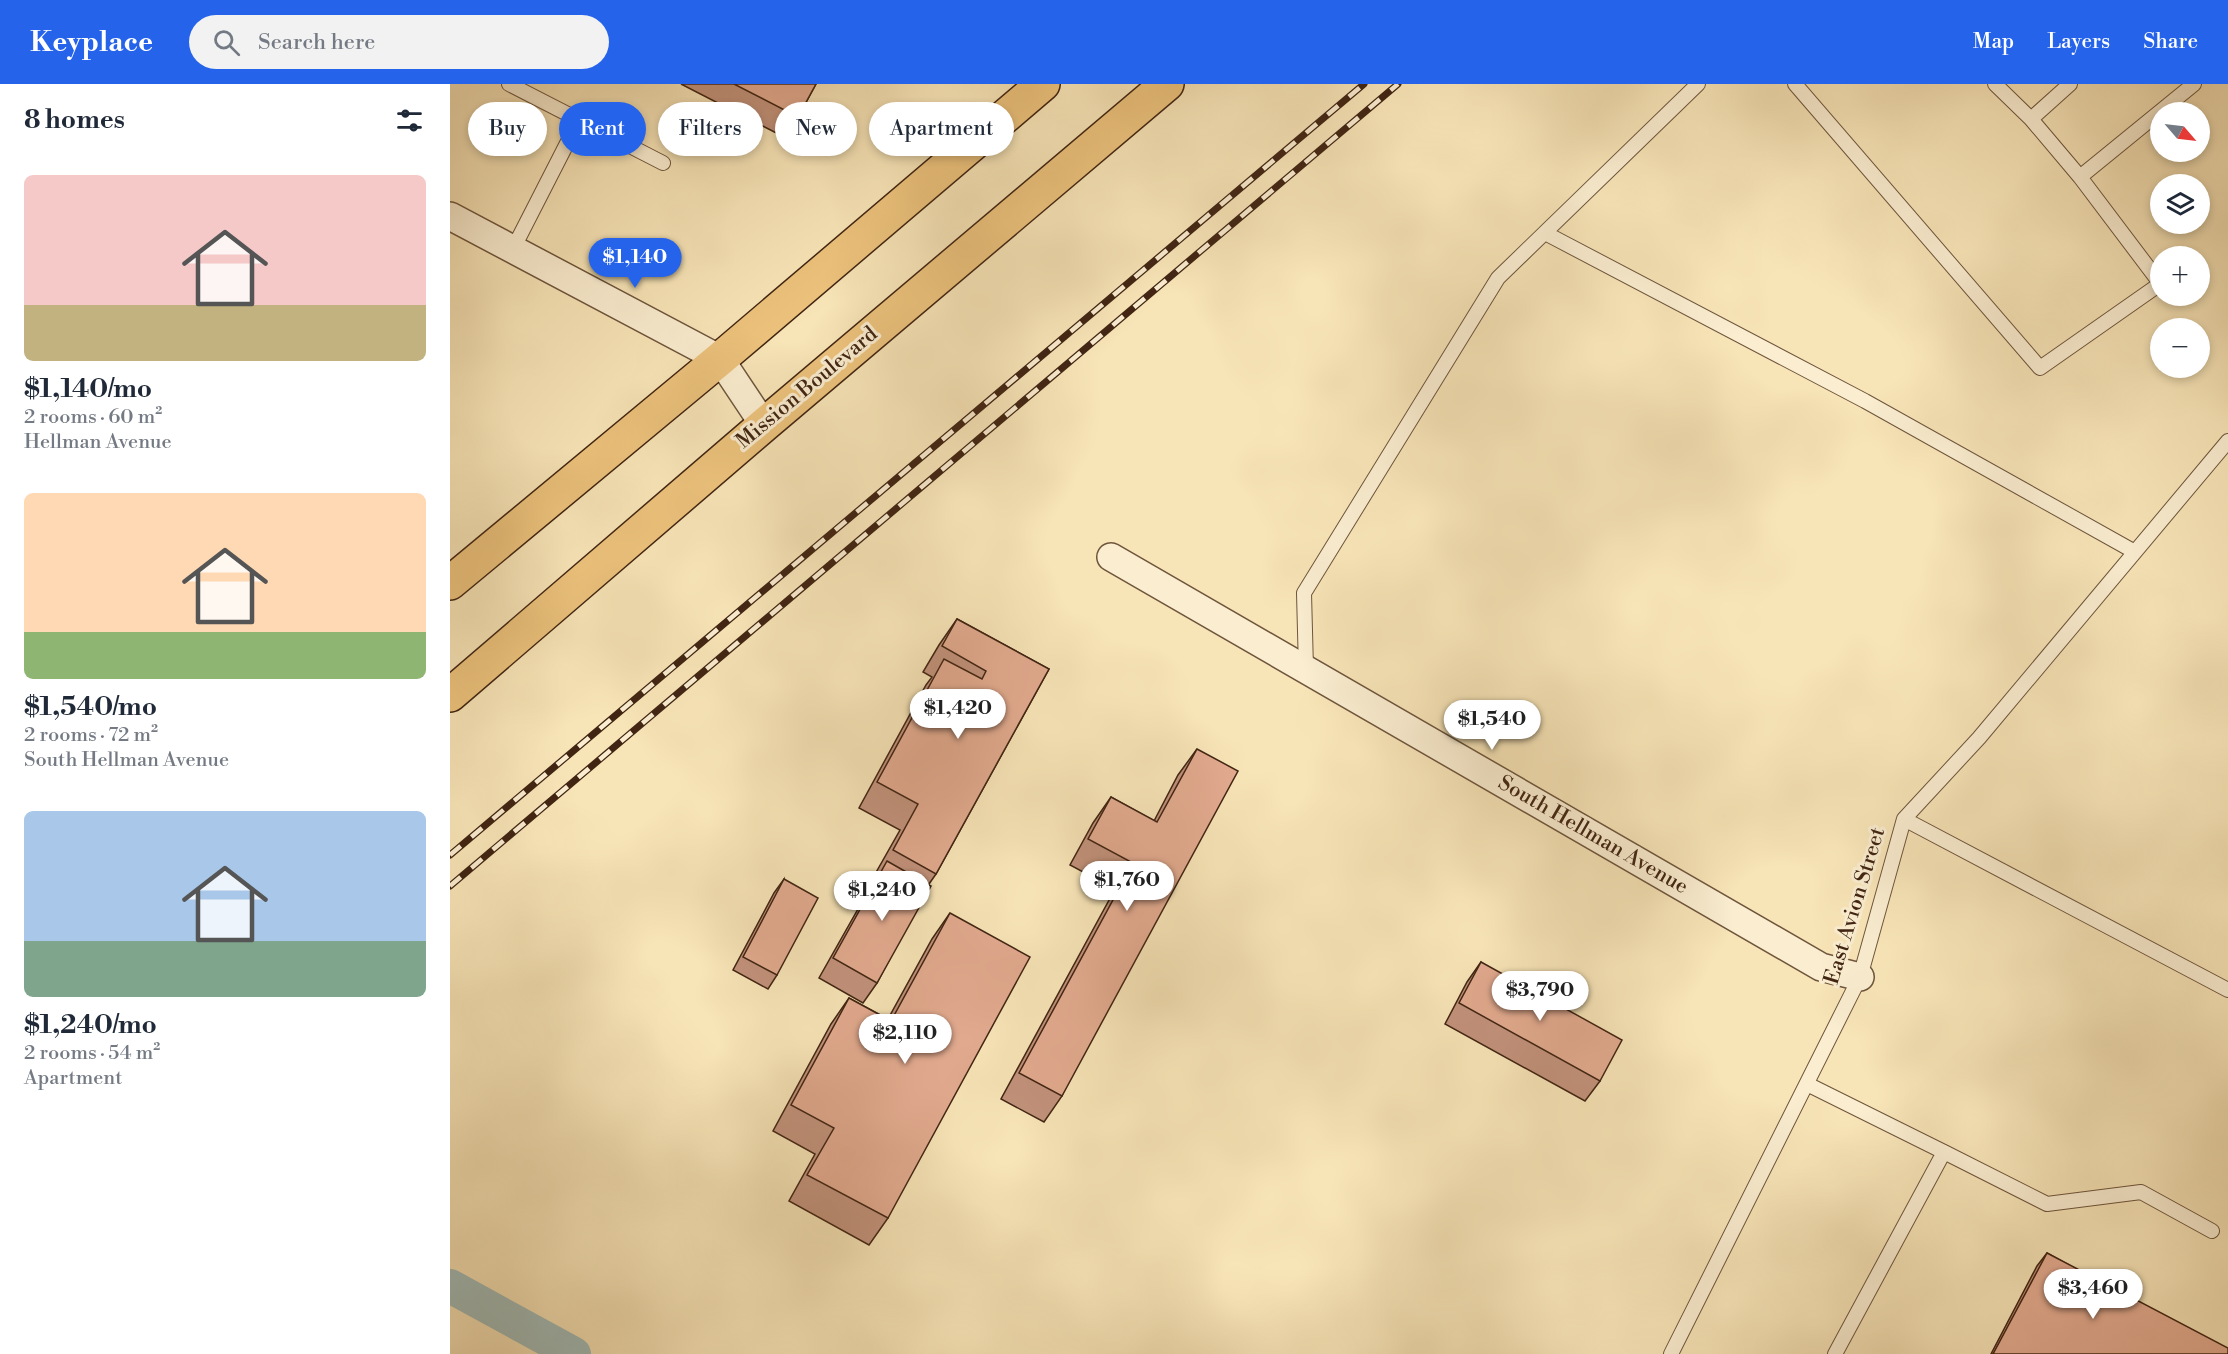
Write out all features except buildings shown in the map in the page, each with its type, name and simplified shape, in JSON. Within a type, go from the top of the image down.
[{"type":"main road","points":[[450,583],[720,359],[1043,84]]},
{"type":"main road","name":"Mission Boulevard","points":[[450,695],[764,424],[1167,84]]},
{"type":"street","points":[[450,216],[720,359],[764,424]]},
{"type":"street","name":"South Hellman Avenue","points":[[1111,557],[1821,967],[1860,977]]},
{"type":"lane","points":[[509,84],[559,110]]},
{"type":"lane","points":[[1306,669],[1304,593],[1498,278],[1698,84]]},
{"type":"lane","points":[[1795,84],[2040,368],[2150,291]]},
{"type":"lane","points":[[1995,84],[2031,119],[2080,177],[2150,271]]},
{"type":"lane","points":[[2031,119],[2070,84]]},
{"type":"lane","points":[[2080,177],[2194,84]]},
{"type":"lane","points":[[646,154],[663,163]]},
{"type":"lane","points":[[513,249],[561,156]]},
{"type":"lane","points":[[1545,233],[1865,401],[2135,552]]},
{"type":"lane","name":"East Avion Street","points":[[1671,1354],[1860,977],[1904,819],[1979,738],[2228,441]]},
{"type":"lane","points":[[1904,819],[2228,990]]},
{"type":"lane","points":[[1807,1084],[2047,1204],[2141,1192],[2212,1231]]},
{"type":"lane","points":[[1835,1354],[1944,1152]]},
{"type":"waterway","points":[[450,1286],[574,1354]]},
{"type":"railway","points":[[450,855],[1364,84]]},
{"type":"railway","points":[[450,886],[1398,84]]}]
